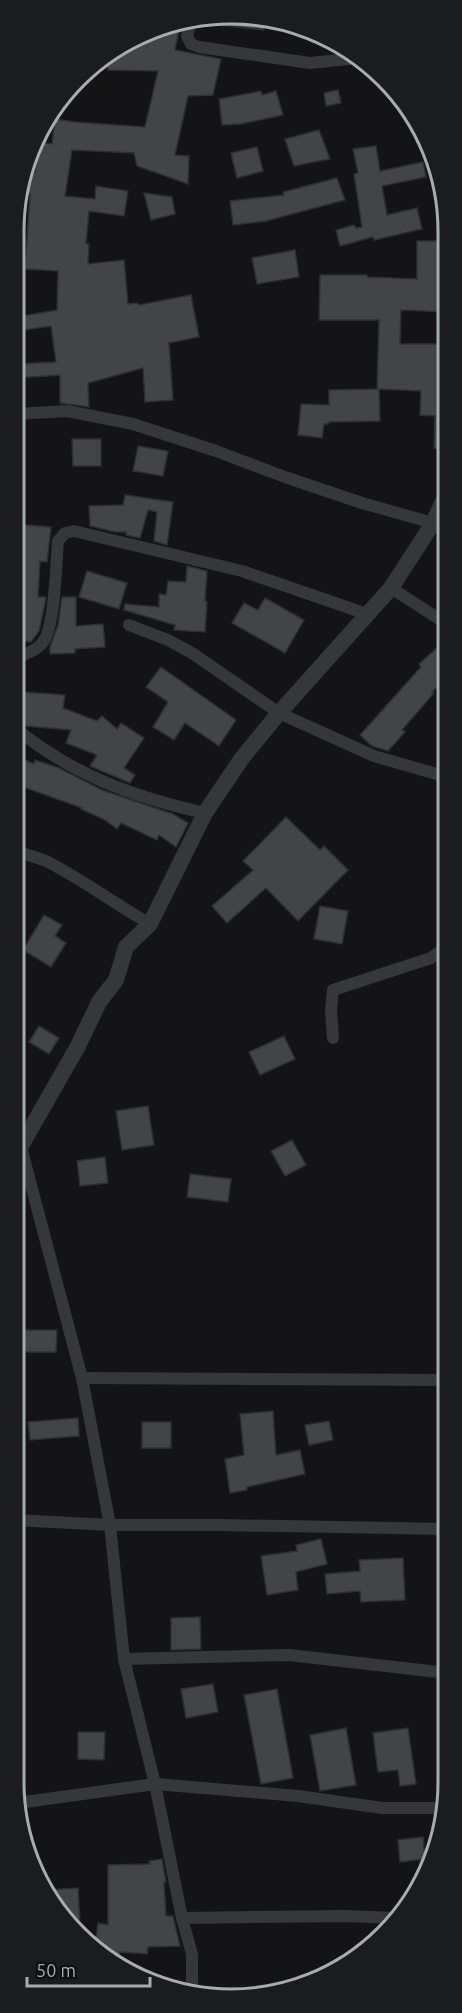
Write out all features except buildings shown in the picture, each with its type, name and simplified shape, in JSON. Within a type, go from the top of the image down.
[{"type":"street","points":[[189,29],[187,36],[191,44],[199,46],[310,63],[346,59]]},
{"type":"street","points":[[24,413],[67,411],[133,424],[197,444],[285,477],[433,523]]},
{"type":"street","points":[[24,1139],[78,1046],[99,1002],[116,980],[126,947],[150,924],[206,813],[242,758],[390,588],[438,512]]},
{"type":"street","points":[[24,655],[42,645],[47,637],[58,541],[65,533],[74,531],[242,571],[367,615]]},
{"type":"street","points":[[390,588],[438,618]]},
{"type":"street","points":[[129,625],[168,640],[192,653],[279,713],[374,756],[438,774]]},
{"type":"street","points":[[24,735],[42,750],[99,781],[175,807],[206,813]]},
{"type":"street","points":[[24,854],[44,860],[73,876],[116,905],[150,924]]},
{"type":"street","points":[[333,1038],[331,1010],[333,990],[431,958],[438,953]]},
{"type":"street","points":[[24,1175],[82,1378],[110,1525],[124,1659],[192,1954],[192,1985]]},
{"type":"street","points":[[82,1378],[438,1380]]},
{"type":"street","points":[[24,1521],[110,1525],[438,1529]]},
{"type":"street","points":[[124,1659],[288,1655],[438,1672]]},
{"type":"street","points":[[25,1802],[154,1784],[298,1796],[382,1808],[436,1808]]},
{"type":"street","points":[[182,1918],[387,1918]]}]
